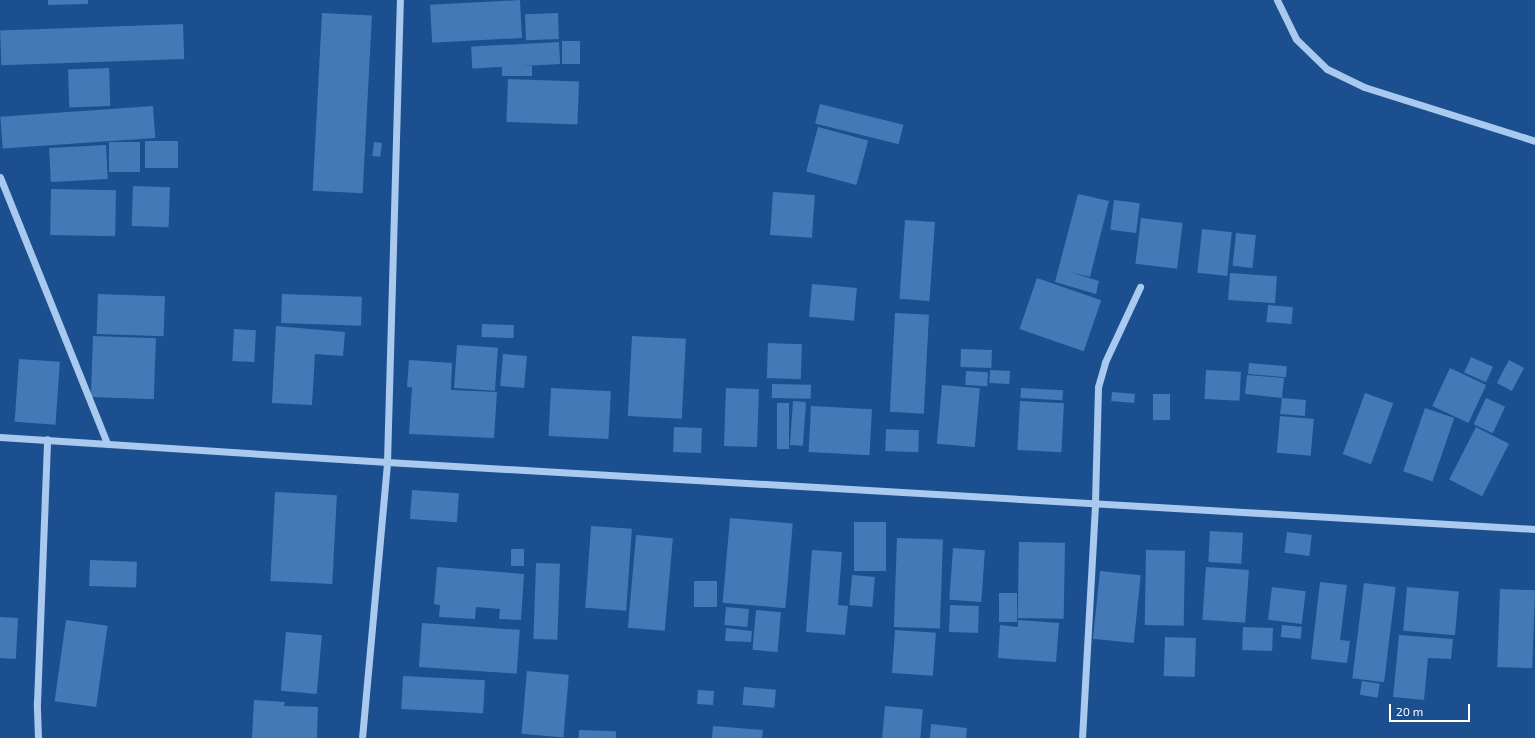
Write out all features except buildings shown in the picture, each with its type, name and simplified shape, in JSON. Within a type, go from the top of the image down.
[{"type":"street","points":[[362,738],[387,462],[400,0]]},
{"type":"street","points":[[1277,0],[1296,39],[1327,69],[1371,89],[1535,141]]},
{"type":"street","points":[[0,177],[108,443]]},
{"type":"street","points":[[1082,738],[1095,502],[1098,387],[1105,362],[1140,287]]},
{"type":"street","points":[[0,437],[387,462],[1095,502],[1535,529]]},
{"type":"street","points":[[38,738],[47,439]]}]
